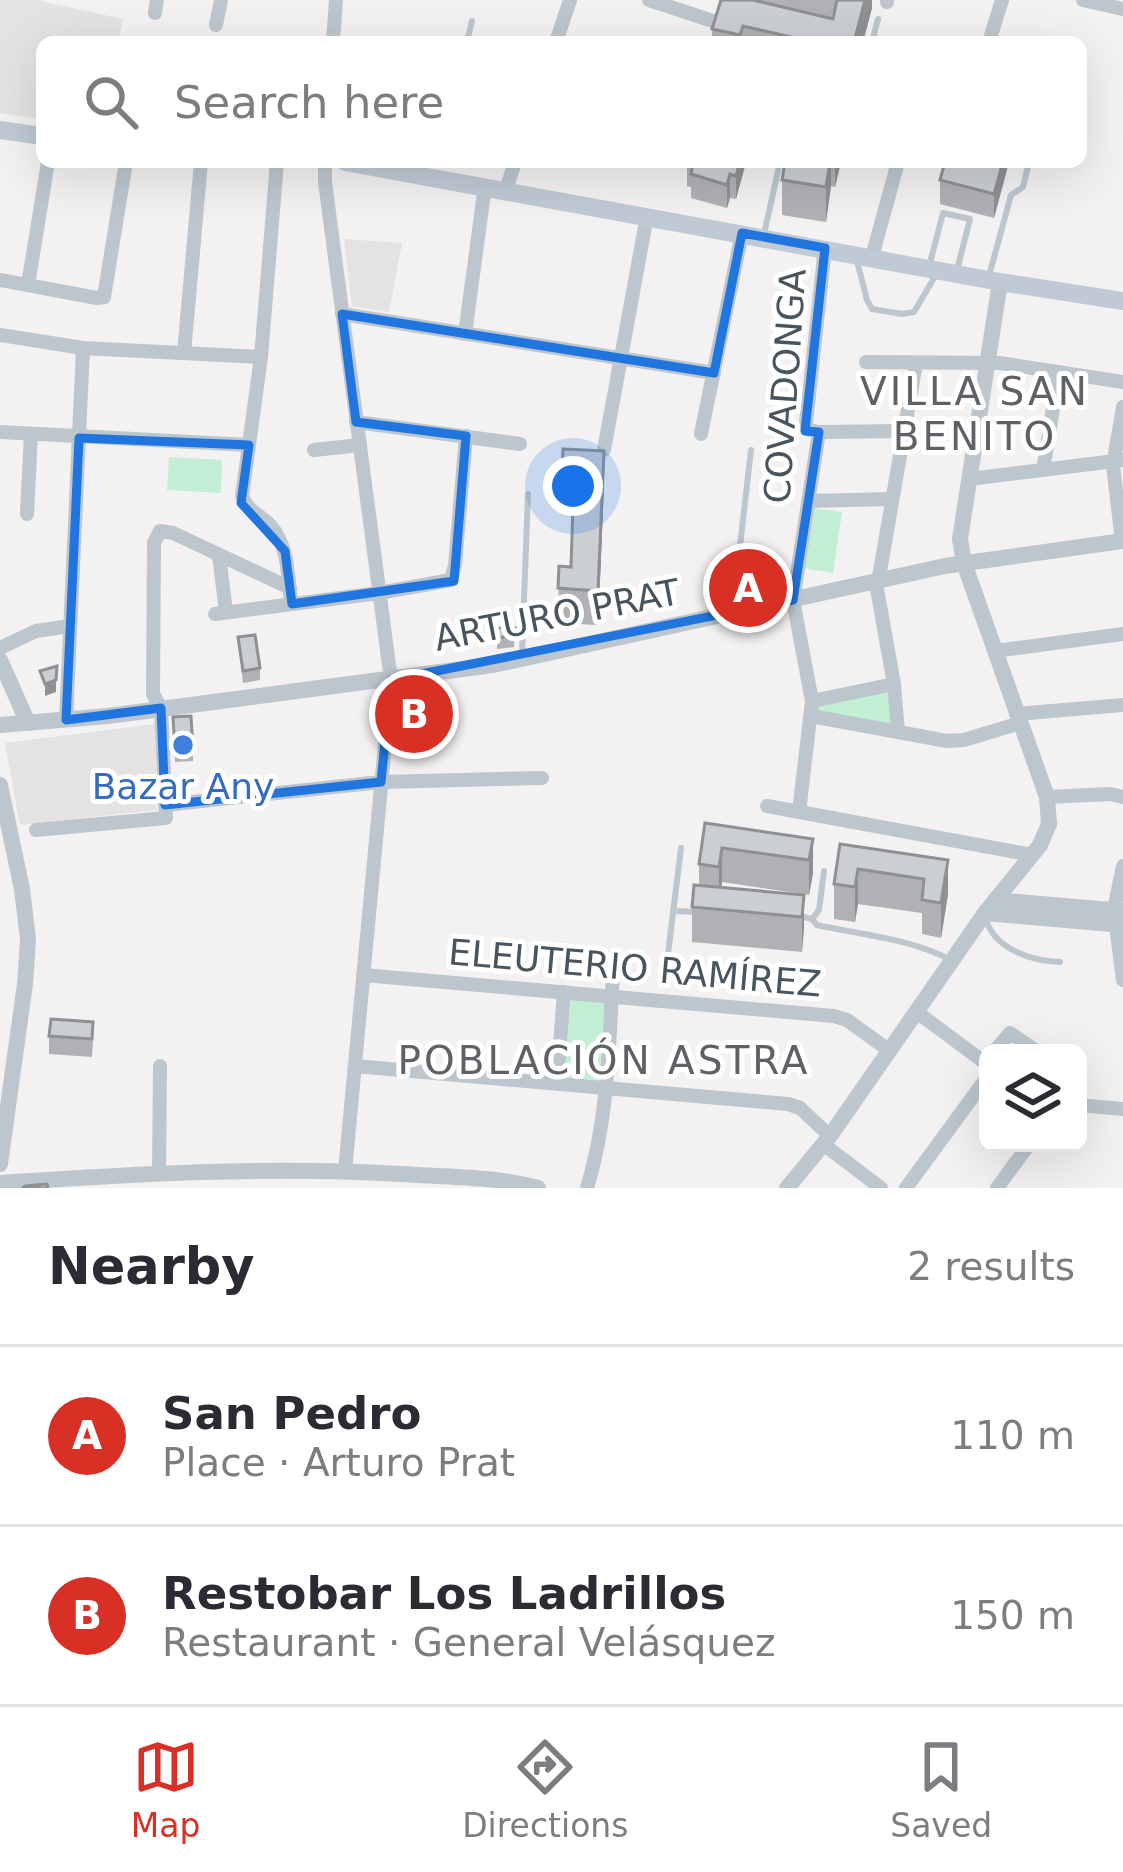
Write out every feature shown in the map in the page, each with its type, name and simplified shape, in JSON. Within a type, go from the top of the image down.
[{"type":"main road","points":[[0,130],[36,135]]},
{"type":"main road","points":[[404,168],[1123,301]]},
{"type":"street","points":[[216,26],[221,0]]},
{"type":"street","points":[[333,36],[336,0]]},
{"type":"street","points":[[558,36],[570,0]]},
{"type":"street","points":[[649,0],[716,22]]},
{"type":"street","points":[[991,36],[1002,0]]},
{"type":"street","points":[[1083,0],[1123,9]]},
{"type":"street","points":[[28,285],[47,168]]},
{"type":"street","points":[[0,280],[104,296],[125,168]]},
{"type":"street","points":[[184,353],[200,168]]},
{"type":"street","points":[[277,168],[261,357],[242,496],[246,507],[272,527],[285,551],[290,596]]},
{"type":"street","points":[[325,168],[391,680],[345,1171]]},
{"type":"street","points":[[506,190],[513,168]]},
{"type":"street","points":[[864,255],[896,168]]},
{"type":"street","points":[[465,334],[485,186]]},
{"type":"street","points":[[604,450],[646,216]]},
{"type":"street","points":[[701,434],[742,233]]},
{"type":"street","name":"COVADONGA","points":[[800,812],[811,708],[793,600],[819,432],[809,430],[806,423],[825,248]]},
{"type":"street","points":[[787,1188],[827,1140],[990,906],[1044,839],[1049,824],[1047,797],[964,563],[960,539],[988,363],[994,280]]},
{"type":"street","points":[[342,314],[714,373]]},
{"type":"street","points":[[0,334],[83,348],[261,357]]},
{"type":"street","points":[[66,720],[83,348]]},
{"type":"street","points":[[866,362],[988,363],[1123,382]]},
{"type":"street","points":[[898,733],[878,581],[916,362]]},
{"type":"street","points":[[1043,470],[1059,372]]},
{"type":"street","points":[[1123,406],[1118,460],[1123,541]]},
{"type":"street","points":[[356,422],[520,444]]},
{"type":"street","points":[[819,432],[904,431]]},
{"type":"street","points":[[0,432],[249,445]]},
{"type":"street","points":[[27,514],[31,434]]},
{"type":"street","points":[[219,555],[220,613],[290,596],[379,593],[451,580],[466,436]]},
{"type":"street","points":[[314,450],[359,445]]},
{"type":"street","points":[[969,479],[1118,460]]},
{"type":"street","points":[[808,501],[892,499]]},
{"type":"street","points":[[36,830],[166,818],[161,708],[153,694],[154,543],[160,531],[219,555],[290,596]]},
{"type":"street","name":"ARTURO PRAT","points":[[0,725],[391,680],[522,659],[964,563],[1123,541]]},
{"type":"street","points":[[0,648],[36,631],[70,626]]},
{"type":"street","points":[[995,651],[1123,634]]},
{"type":"street","points":[[0,660],[28,723]]},
{"type":"street","points":[[811,708],[895,684]]},
{"type":"street","points":[[811,708],[898,733],[952,741],[1018,718],[1123,705]]},
{"type":"street","points":[[165,805],[381,782],[542,778]]},
{"type":"street","points":[[0,785],[28,939],[0,1164]]},
{"type":"street","points":[[1047,797],[1123,797]]},
{"type":"street","points":[[767,806],[1032,855]]},
{"type":"street","points":[[1123,866],[1119,918],[1123,980]]},
{"type":"street","points":[[990,906],[1119,918]]},
{"type":"street","points":[[587,1188],[598,1148],[614,956]]},
{"type":"street","name":"ELEUTERIO RAMÍREZ","points":[[364,975],[834,1016],[890,1052]]},
{"type":"street","points":[[557,1083],[564,992]]},
{"type":"street","points":[[918,1012],[979,1056]]},
{"type":"street","points":[[1002,1044],[1010,1033],[1026,1044]]},
{"type":"street","points":[[159,1173],[160,1066]]},
{"type":"street","points":[[355,1066],[792,1105],[881,1188]]},
{"type":"street","points":[[906,1188],[979,1077]]},
{"type":"street","points":[[1087,1106],[1123,1109]]},
{"type":"street","points":[[997,1188],[1023,1152]]},
{"type":"street","points":[[0,1183],[159,1173],[216,1180],[314,1179],[345,1171],[538,1188]]},
{"type":"lane","points":[[874,36],[878,19]]},
{"type":"lane","points":[[468,36],[472,21]]},
{"type":"lane","points":[[763,237],[779,168]]},
{"type":"lane","points":[[994,280],[1011,195],[1023,187],[1028,168]]},
{"type":"lane","points":[[864,255],[866,300],[872,309],[914,312],[941,270],[970,220],[944,213],[941,270]]},
{"type":"lane","points":[[732,613],[751,450]]},
{"type":"lane","points":[[522,659],[528,494]]},
{"type":"lane","points":[[668,954],[681,848]]},
{"type":"lane","points":[[812,919],[819,910],[824,871]]},
{"type":"lane","points":[[990,906],[986,926],[993,935],[1039,961],[1060,962]]},
{"type":"lane","points":[[673,911],[707,911]]},
{"type":"lane","points":[[791,914],[818,925],[914,945],[952,961]]},
{"type":"highlighted area","points":[[742,233],[825,248],[805,431],[819,432],[793,600],[391,680],[381,782],[165,805],[161,708],[66,720],[79,438],[249,445],[241,503],[285,551],[292,604],[454,581],[466,436],[356,422],[342,314],[714,373]]},
{"type":"shaded area","points":[[0,0],[36,0],[123,19],[119,36],[36,36],[36,119],[0,113]]},
{"type":"shaded area","points":[[344,239],[402,243],[389,312],[352,306]]},
{"type":"shaded area","points":[[155,724],[157,810],[20,825],[5,743]]},
{"type":"green space","points":[[169,457],[222,460],[221,493],[167,490]]},
{"type":"green space","points":[[812,508],[842,512],[833,573],[803,568]]},
{"type":"green space","points":[[890,690],[891,726],[817,712],[818,705]]},
{"type":"green space","points":[[571,999],[606,1002],[599,1080],[564,1077]]},
{"type":"building","points":[[721,0],[753,0],[833,19],[837,0],[865,0],[856,36],[786,36],[743,26],[740,35],[712,29]]},
{"type":"building","points":[[692,168],[738,168],[727,185],[691,174]]},
{"type":"building","points":[[784,168],[829,168],[826,187],[782,180]]},
{"type":"building","points":[[943,168],[1001,168],[994,194],[940,180]]},
{"type":"building","points":[[563,449],[604,451],[598,591],[558,588],[559,566],[571,567],[574,472],[562,472]]},
{"type":"building","points":[[743,576],[756,576],[755,588],[742,587]]},
{"type":"building","points":[[497,628],[515,628],[514,635],[497,638]]},
{"type":"building","points":[[255,635],[260,668],[243,671],[238,637]]},
{"type":"building","points":[[57,666],[56,680],[45,684],[40,671]]},
{"type":"building","points":[[405,685],[425,686],[423,719],[404,718]]},
{"type":"building","name":"Bazar Any","points":[[191,716],[193,749],[175,750],[173,717]]},
{"type":"building","points":[[705,823],[813,839],[809,860],[722,848],[719,867],[699,864]]},
{"type":"building","points":[[840,844],[948,860],[941,903],[922,900],[924,879],[858,869],[855,887],[834,884]]},
{"type":"building","points":[[694,885],[804,895],[802,917],[692,907]]},
{"type":"building","points":[[51,1019],[93,1022],[92,1039],[49,1036]]},
{"type":"place","name":"San Pedro","points":[[748,588]]},
{"type":"place","name":"Restobar Los Ladrillos","points":[[414,714]]},
{"type":"place","name":"Bazar Any","points":[[183,745]]},
{"type":"district","name":"VILLA SAN BENITO","points":[[975,414]]},
{"type":"district","name":"POBLACIÓN ASTRA","points":[[604,1060]]}]
